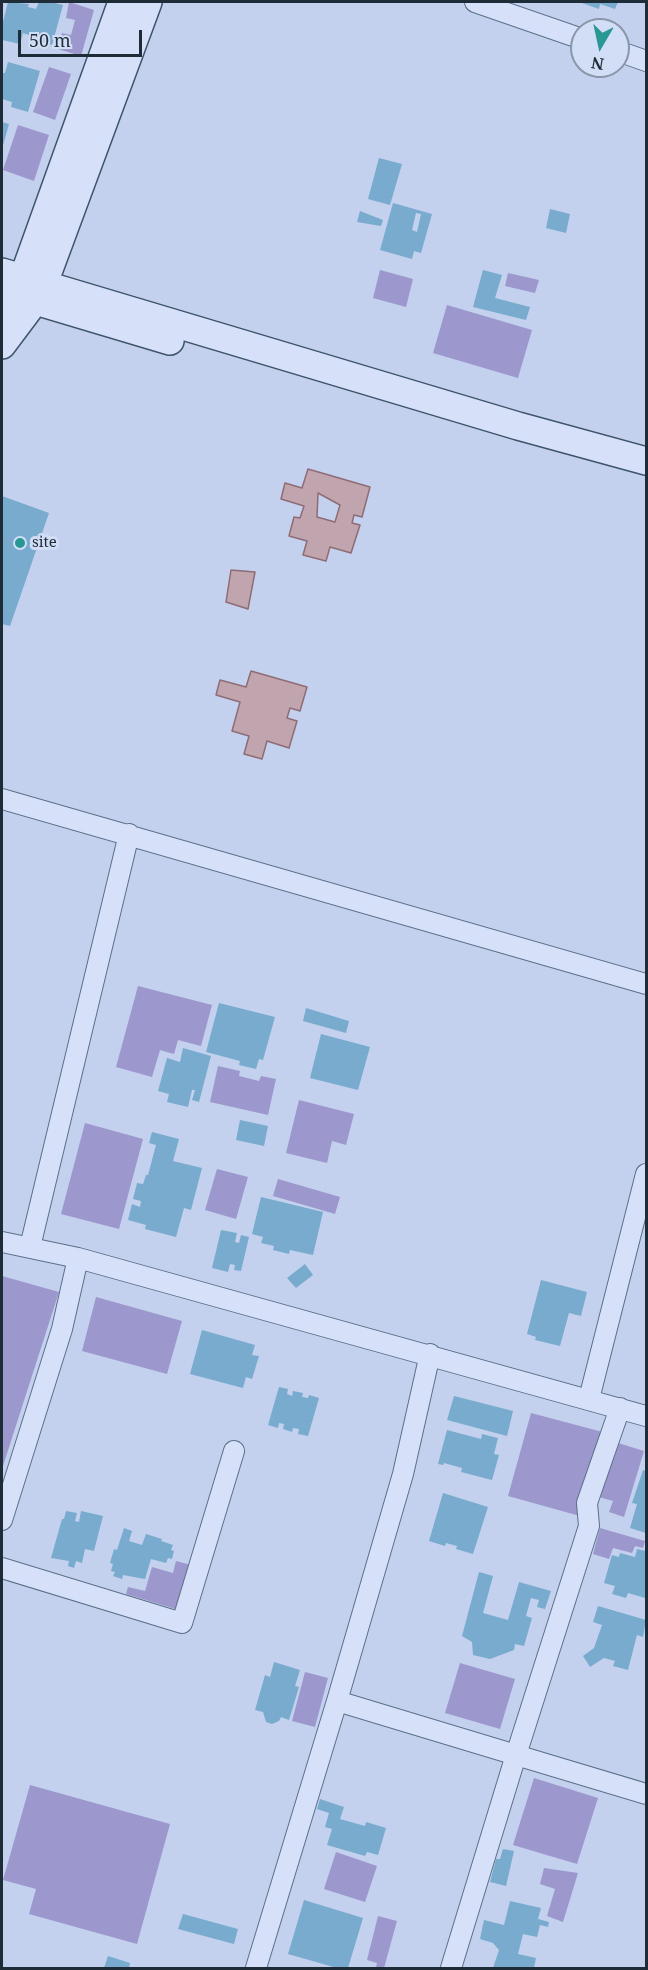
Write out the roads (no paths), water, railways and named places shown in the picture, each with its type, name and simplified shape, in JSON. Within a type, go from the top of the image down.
[{"type":"main road","points":[[2,345],[17,290],[122,2]]},
{"type":"main road","points":[[17,290],[148,2]]},
{"type":"main road","points":[[17,290],[646,461]]},
{"type":"main road","points":[[17,290],[646,479]]},
{"type":"street","points":[[475,2],[570,35]]},
{"type":"street","points":[[630,55],[646,61]]},
{"type":"street","points":[[2,799],[646,984]]},
{"type":"street","points":[[30,1247],[129,834]]},
{"type":"street","points":[[589,1399],[646,1174]]},
{"type":"street","points":[[2,1242],[78,1258],[430,1354],[646,1416]]},
{"type":"street","points":[[2,1520],[62,1329],[78,1258]]},
{"type":"street","points":[[256,1968],[403,1474],[430,1354]]},
{"type":"street","points":[[451,1968],[516,1755],[590,1526],[587,1503],[620,1408]]},
{"type":"street","points":[[2,1568],[182,1623],[234,1451]]},
{"type":"street","points":[[337,1701],[646,1794]]},
{"type":"place","name":"site","points":[[20,543]]}]
